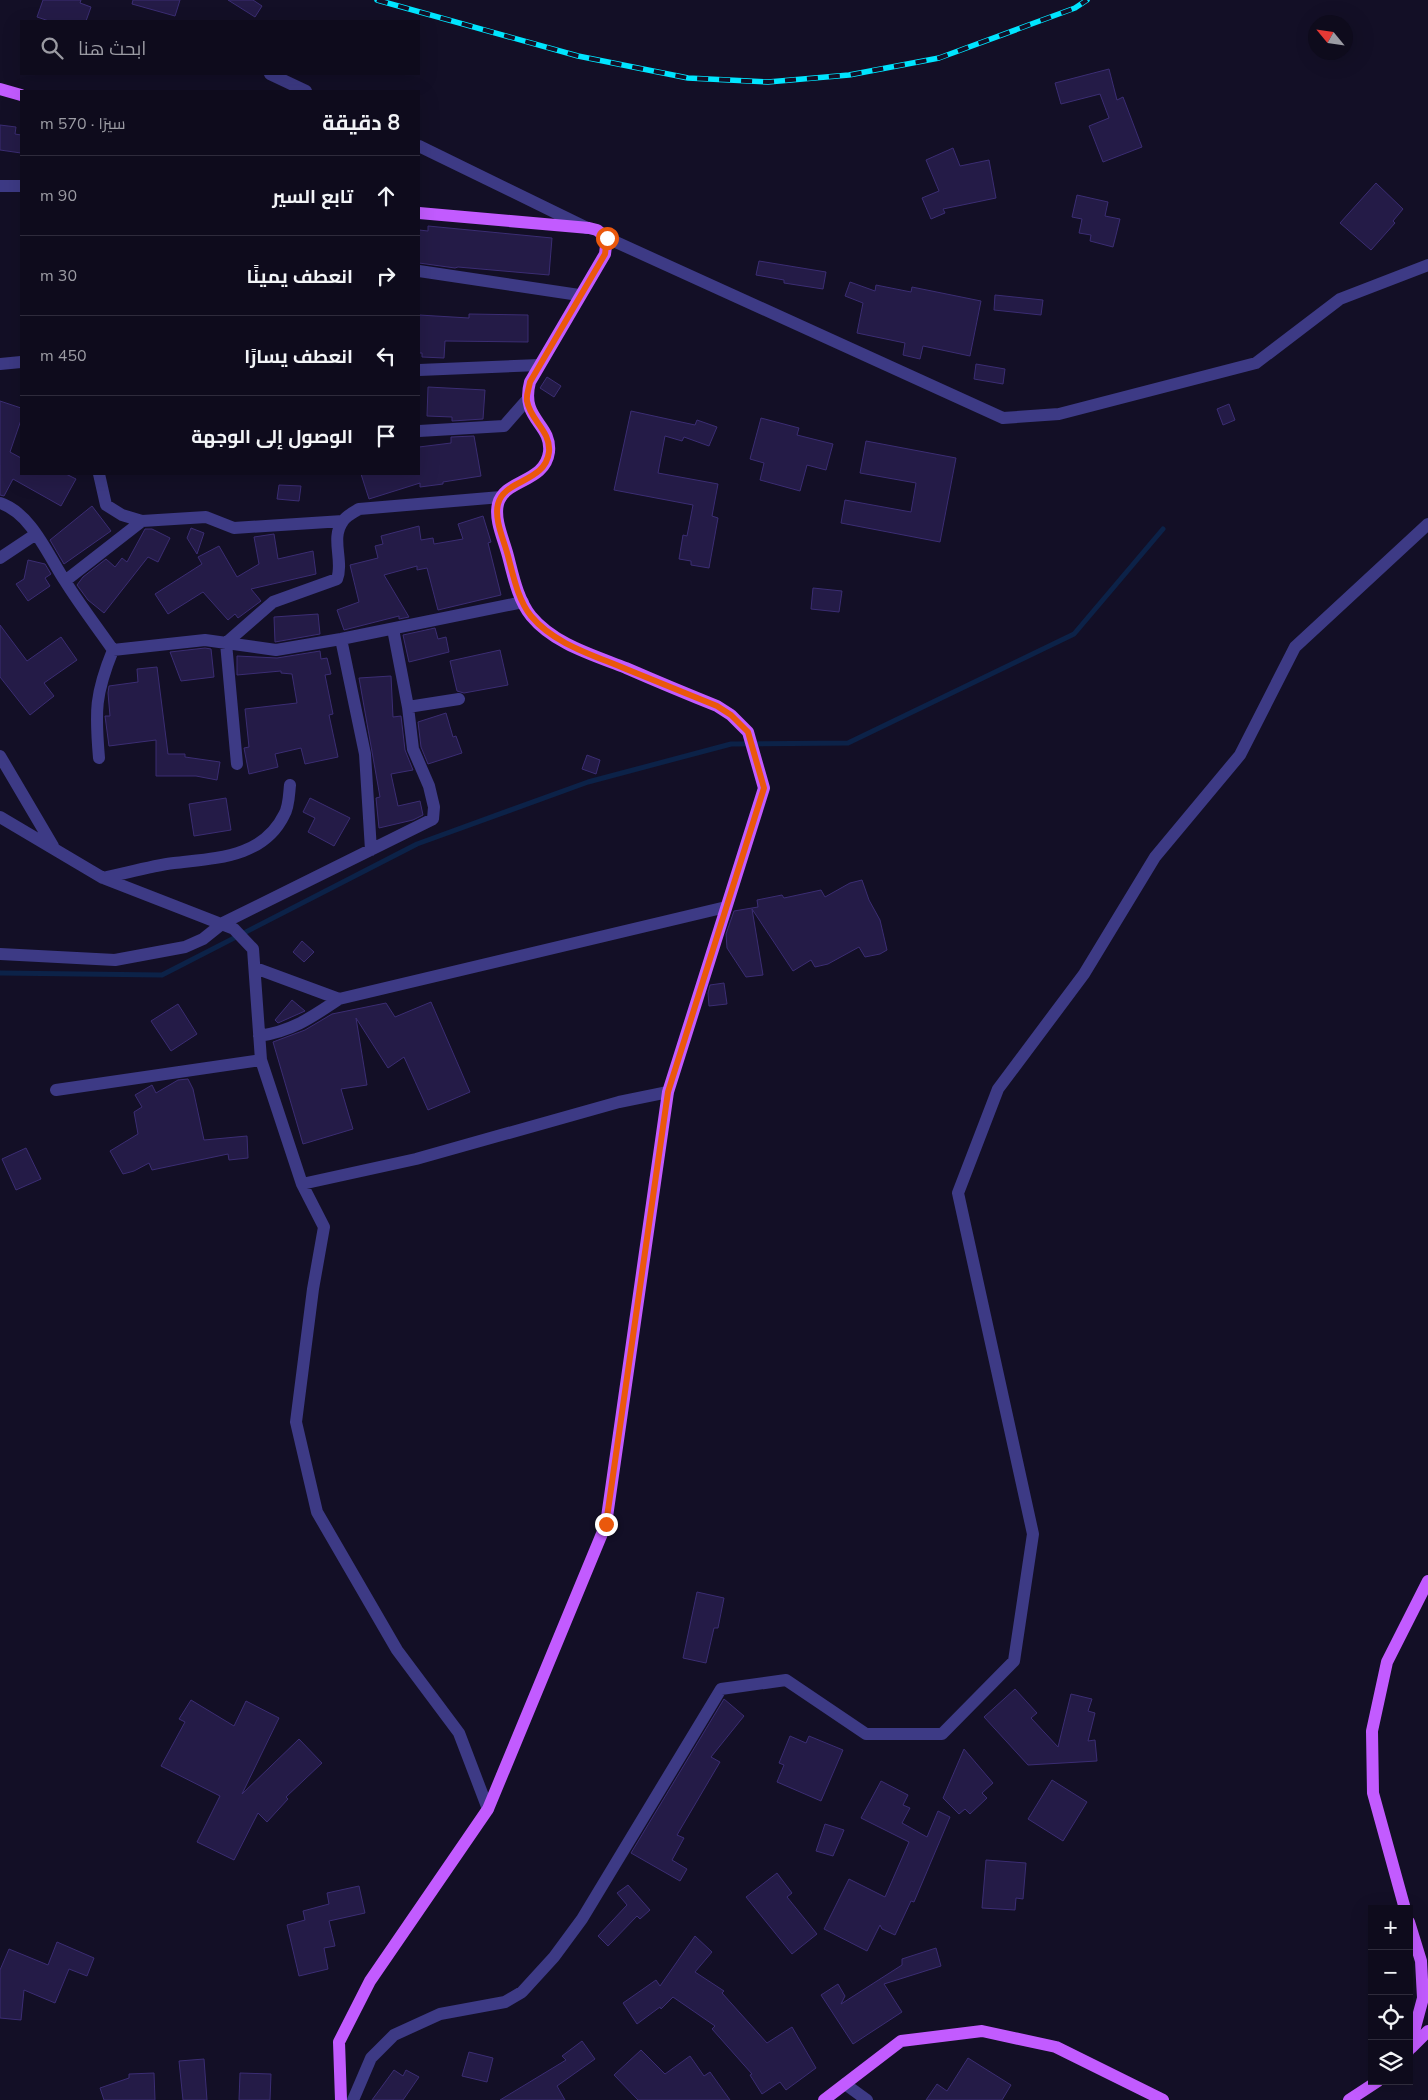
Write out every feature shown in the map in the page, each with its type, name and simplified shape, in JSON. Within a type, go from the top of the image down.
[{"type":"main road","points":[[0,88],[20,95]]},
{"type":"main road","points":[[341,2100],[339,2042],[370,1981],[488,1809],[606,1524],[668,1092],[764,788],[748,732],[731,715],[717,706],[576,648],[549,633],[530,615],[522,602],[497,515],[501,497],[508,490],[534,475],[545,464],[549,451],[547,437],[531,412],[526,400],[530,382],[579,295],[605,254],[607,238],[597,230],[589,228],[420,213]]},
{"type":"main road","points":[[1404,1905],[1373,1793],[1372,1731],[1387,1662],[1428,1581]]},
{"type":"main road","points":[[1412,2040],[1423,1998],[1421,1961],[1413,1935]]},
{"type":"main road","points":[[824,2100],[902,2041],[982,2031],[1056,2047],[1163,2100]]},
{"type":"main road","points":[[1413,2046],[1428,2031]]},
{"type":"main road","points":[[1349,2100],[1372,2085]]},
{"type":"street","points":[[272,75],[304,90]]},
{"type":"street","points":[[420,146],[589,228]]},
{"type":"street","points":[[0,186],[20,186]]},
{"type":"street","points":[[607,238],[1003,418],[1059,414],[1256,363],[1340,299],[1428,266]]},
{"type":"street","points":[[420,271],[579,295]]},
{"type":"street","points":[[0,364],[20,362]]},
{"type":"street","points":[[420,370],[540,365]]},
{"type":"street","points":[[420,431],[504,426],[526,400]]},
{"type":"street","points":[[99,475],[106,505],[122,515],[142,521],[206,517],[234,528],[343,521]]},
{"type":"street","points":[[226,643],[273,602],[338,579],[341,570],[337,538],[343,521],[359,508],[501,497]]},
{"type":"street","points":[[0,503],[11,506],[36,534],[65,582],[113,650]]},
{"type":"street","points":[[65,582],[142,521]]},
{"type":"street","points":[[353,2100],[371,2058],[394,2035],[440,2014],[505,2002],[522,1992],[554,1957],[582,1919],[721,1689],[786,1680],[866,1734],[942,1734],[1014,1661],[1033,1534],[958,1193],[998,1089],[1084,974],[1155,857],[1240,755],[1295,647],[1428,524]]},
{"type":"street","points":[[0,558],[36,534]]},
{"type":"street","points":[[113,650],[205,640],[276,650],[341,639],[522,602]]},
{"type":"street","points":[[0,954],[115,960],[185,947],[229,926],[433,819],[434,807],[429,786],[413,749],[408,707],[392,628]]},
{"type":"street","points":[[341,639],[365,754],[371,850]]},
{"type":"street","points":[[226,643],[237,764]]},
{"type":"street","points":[[99,758],[96,719],[98,688],[113,650]]},
{"type":"street","points":[[408,707],[459,699]]},
{"type":"street","points":[[0,756],[54,848]]},
{"type":"street","points":[[103,878],[173,863],[225,858],[254,846],[269,835],[285,814],[290,785]]},
{"type":"street","points":[[0,817],[103,878],[229,926],[252,949],[255,968],[260,1060],[302,1184],[324,1227],[313,1289],[296,1422],[317,1512],[397,1650],[459,1733],[488,1809]]},
{"type":"street","points":[[259,1036],[281,1033],[294,1028],[339,999],[726,907]]},
{"type":"street","points":[[255,968],[339,999]]},
{"type":"street","points":[[56,1090],[260,1060]]},
{"type":"street","points":[[302,1184],[416,1159],[618,1102],[668,1092]]},
{"type":"street","points":[[845,2084],[867,2100]]},
{"type":"building","points":[[43,0],[81,0],[80,3],[91,7],[86,20],[46,20],[37,17]]},
{"type":"building","points":[[133,0],[180,0],[175,16],[132,4]]},
{"type":"building","points":[[228,0],[253,0],[262,6],[255,17]]},
{"type":"building","points":[[1109,69],[1117,100],[1123,97],[1142,147],[1103,162],[1089,126],[1109,118],[1100,94],[1061,104],[1055,83]]},
{"type":"building","points":[[0,125],[16,127],[15,134],[20,135],[20,153],[0,150]]},
{"type":"building","points":[[953,148],[960,166],[989,160],[996,198],[943,209],[945,213],[931,219],[922,198],[939,191],[926,160]]},
{"type":"building","points":[[1376,183],[1403,209],[1393,221],[1395,223],[1371,250],[1340,223]]},
{"type":"building","points":[[1077,195],[1108,202],[1105,216],[1120,219],[1113,247],[1090,241],[1091,235],[1079,233],[1082,219],[1072,217]]},
{"type":"building","points":[[428,226],[552,238],[549,275],[455,268],[420,263],[420,230],[428,231]]},
{"type":"building","points":[[759,261],[826,272],[823,289],[784,283],[784,280],[756,275]]},
{"type":"building","points":[[850,282],[875,291],[876,285],[911,292],[912,287],[981,301],[970,356],[923,346],[920,359],[903,355],[905,343],[857,333],[863,303],[845,296]]},
{"type":"building","points":[[995,295],[1043,300],[1041,315],[994,310]]},
{"type":"building","points":[[469,314],[528,315],[528,342],[445,341],[444,358],[422,357],[422,353],[420,353],[420,315],[469,318]]},
{"type":"building","points":[[976,364],[1005,369],[1003,384],[974,379]]},
{"type":"building","points":[[547,377],[561,386],[554,397],[540,388]]},
{"type":"building","points":[[428,387],[485,390],[483,419],[452,421],[452,417],[427,416]]},
{"type":"building","points":[[0,401],[20,408],[20,423],[10,452],[20,457],[20,475],[68,475],[76,479],[61,506],[13,479],[4,496],[0,495]]},
{"type":"building","points":[[1229,404],[1235,420],[1223,425],[1217,409]]},
{"type":"building","points":[[631,411],[695,425],[697,420],[717,427],[709,446],[684,437],[682,441],[665,436],[658,473],[718,484],[712,516],[718,518],[709,568],[691,565],[691,561],[679,559],[683,535],[687,536],[693,505],[614,490]]},
{"type":"building","points":[[761,418],[799,428],[797,435],[833,444],[826,470],[807,465],[800,491],[760,480],[764,463],[750,459]]},
{"type":"building","points":[[474,436],[481,476],[420,487],[420,483],[369,499],[361,475],[420,475],[420,447],[451,443],[451,437]]},
{"type":"building","points":[[866,441],[956,458],[940,542],[841,523],[845,500],[911,512],[916,483],[860,473]]},
{"type":"building","points":[[279,485],[301,486],[299,501],[277,499]]},
{"type":"building","points":[[92,506],[111,531],[64,564],[50,540]]},
{"type":"building","points":[[483,516],[491,542],[488,543],[501,595],[438,610],[427,568],[417,570],[417,566],[384,575],[409,617],[399,619],[399,616],[344,630],[337,610],[359,602],[350,565],[378,558],[375,546],[383,544],[381,536],[419,526],[421,540],[433,538],[434,544],[463,539],[458,524]]},
{"type":"building","points":[[191,528],[204,533],[197,554],[187,538]]},
{"type":"building","points":[[145,529],[152,529],[170,538],[158,562],[148,557],[104,613],[88,600],[77,585],[83,577],[106,559],[115,567],[122,558],[127,562]]},
{"type":"building","points":[[274,534],[278,559],[313,551],[316,574],[251,589],[261,601],[238,618],[235,614],[228,620],[203,592],[168,614],[155,594],[202,564],[198,557],[219,546],[237,577],[259,564],[254,537]]},
{"type":"building","points":[[28,560],[45,564],[51,574],[45,578],[50,586],[28,601],[16,584],[24,579]]},
{"type":"building","points":[[813,588],[842,591],[839,612],[811,609]]},
{"type":"building","points":[[318,614],[320,634],[275,642],[274,617]]},
{"type":"building","points":[[0,625],[27,661],[61,637],[77,660],[44,683],[54,696],[30,715],[0,677]]},
{"type":"building","points":[[435,628],[438,639],[446,637],[449,652],[409,662],[403,635]]},
{"type":"building","points":[[211,649],[214,677],[181,681],[170,652]]},
{"type":"building","points":[[500,650],[508,685],[464,693],[457,691],[450,661]]},
{"type":"building","points":[[320,651],[321,659],[327,658],[331,674],[325,675],[333,714],[329,715],[338,757],[305,764],[301,748],[275,754],[278,767],[249,774],[244,748],[249,747],[245,709],[297,703],[292,674],[281,673],[281,671],[237,675],[237,656],[277,658]]},
{"type":"building","points":[[157,667],[168,754],[185,754],[185,757],[220,762],[217,780],[196,776],[156,776],[156,740],[109,746],[105,716],[110,716],[109,686],[138,682],[137,669]]},
{"type":"building","points":[[391,676],[393,717],[401,716],[405,750],[413,770],[391,774],[398,806],[420,801],[423,815],[413,820],[379,828],[376,798],[380,797],[359,678]]},
{"type":"building","points":[[446,713],[453,737],[456,736],[462,753],[428,764],[421,747],[418,722]]},
{"type":"building","points":[[587,755],[600,760],[596,774],[582,769]]},
{"type":"building","points":[[226,798],[231,830],[194,836],[189,804]]},
{"type":"building","points":[[310,798],[350,818],[334,846],[308,832],[315,818],[303,812]]},
{"type":"building","points":[[862,880],[869,900],[880,920],[887,950],[880,954],[865,957],[859,947],[828,964],[815,967],[811,960],[793,971],[752,909],[763,975],[746,977],[727,948],[726,934],[734,911],[758,907],[757,900],[782,895],[784,898],[821,890],[825,897],[850,883]]},
{"type":"building","points":[[302,941],[314,952],[304,962],[293,952]]},
{"type":"building","points":[[724,983],[727,1004],[709,1006],[708,993],[710,985]]},
{"type":"building","points":[[292,1000],[305,1011],[278,1023],[275,1020]]},
{"type":"building","points":[[431,1002],[470,1092],[428,1110],[404,1057],[388,1068],[356,1018],[367,1085],[341,1089],[353,1129],[303,1144],[273,1042],[305,1030],[332,1014],[386,1003],[395,1017]]},
{"type":"building","points":[[178,1004],[197,1034],[171,1051],[151,1021]]},
{"type":"building","points":[[188,1079],[193,1089],[204,1140],[247,1136],[248,1158],[229,1160],[228,1154],[152,1170],[149,1163],[134,1171],[123,1174],[110,1151],[138,1134],[134,1112],[142,1107],[135,1095],[152,1085],[156,1093],[178,1080]]},
{"type":"building","points":[[26,1148],[41,1179],[16,1190],[2,1159]]},
{"type":"building","points":[[697,1592],[724,1598],[718,1628],[714,1628],[706,1663],[683,1658]]},
{"type":"building","points":[[1015,1689],[1037,1713],[1031,1718],[1058,1747],[1071,1694],[1092,1699],[1088,1711],[1095,1713],[1088,1741],[1095,1740],[1097,1761],[1028,1765],[984,1717]]},
{"type":"building","points":[[724,1699],[744,1716],[711,1757],[720,1762],[677,1835],[684,1838],[672,1860],[687,1869],[680,1881],[631,1853]]},
{"type":"building","points":[[191,1700],[234,1726],[246,1701],[279,1718],[242,1794],[299,1739],[322,1763],[286,1797],[288,1799],[267,1822],[258,1813],[234,1860],[197,1842],[220,1796],[161,1766],[185,1722],[179,1719]]},
{"type":"building","points":[[790,1736],[806,1743],[809,1736],[843,1750],[821,1801],[777,1782],[784,1765],[779,1763]]},
{"type":"building","points":[[964,1749],[993,1783],[982,1793],[987,1798],[970,1814],[965,1809],[959,1814],[943,1798]]},
{"type":"building","points":[[1052,1780],[1087,1802],[1063,1841],[1028,1819]]},
{"type":"building","points":[[881,1781],[908,1795],[903,1805],[910,1808],[902,1823],[927,1837],[938,1811],[950,1817],[914,1902],[911,1901],[895,1935],[882,1929],[880,1925],[867,1951],[824,1929],[849,1879],[885,1897],[909,1842],[861,1818]]},
{"type":"building","points":[[825,1824],[844,1830],[833,1856],[816,1851]]},
{"type":"building","points":[[986,1860],[1026,1863],[1023,1899],[1016,1898],[1015,1910],[982,1908]]},
{"type":"building","points":[[777,1873],[792,1893],[787,1897],[817,1934],[792,1954],[746,1897]]},
{"type":"building","points":[[628,1885],[650,1910],[640,1919],[637,1916],[608,1946],[598,1936],[627,1905],[617,1893]]},
{"type":"building","points":[[359,1886],[365,1913],[329,1921],[335,1946],[324,1948],[328,1969],[299,1976],[287,1925],[305,1920],[303,1911],[329,1904],[327,1893]]},
{"type":"building","points":[[695,1936],[712,1952],[695,1972],[724,1991],[722,1993],[767,2043],[792,2027],[816,2068],[786,2090],[780,2082],[762,2094],[750,2075],[752,2074],[712,2029],[715,2026],[673,1997],[661,2009],[660,2007],[637,2024],[623,2003],[656,1980],[660,1986]]},
{"type":"building","points":[[57,1942],[94,1958],[87,1976],[69,1969],[55,2003],[24,1990],[21,2020],[0,2018],[0,1970],[9,1949],[48,1965]]},
{"type":"building","points":[[936,1948],[941,1966],[884,1984],[902,2012],[853,2044],[821,1995],[838,1984],[845,1996],[841,2004],[902,1965],[902,1959]]},
{"type":"building","points":[[582,2041],[595,2059],[557,2086],[565,2100],[500,2100],[566,2060],[562,2056]]},
{"type":"building","points":[[641,2050],[665,2074],[690,2056],[704,2076],[710,2072],[730,2100],[638,2100],[614,2075]]},
{"type":"building","points":[[469,2052],[493,2058],[487,2082],[462,2076]]},
{"type":"building","points":[[968,2058],[1011,2085],[1002,2100],[926,2100],[937,2084],[947,2091]]},
{"type":"building","points":[[204,2059],[207,2100],[183,2100],[179,2061]]},
{"type":"building","points":[[394,2070],[403,2076],[406,2070],[419,2077],[403,2100],[372,2100]]},
{"type":"building","points":[[154,2073],[155,2100],[104,2100],[100,2088],[129,2078],[129,2074]]},
{"type":"building","points":[[240,2073],[271,2074],[270,2100],[239,2100]]},
{"type":"waterway","points":[[0,973],[162,975],[417,844],[588,782],[731,744],[848,743],[1074,634],[1163,529]]},
{"type":"railway","points":[[377,0],[578,56],[688,78],[768,82],[849,75],[939,58],[1075,8],[1087,0]]},
{"type":"route","points":[[606,1524],[668,1092],[764,788],[748,732],[731,715],[717,706],[576,648],[549,633],[530,615],[522,602],[512,572],[497,515],[498,504],[501,497],[508,490],[534,475],[545,464],[549,451],[547,437],[531,412],[526,400],[530,382],[579,295],[605,254],[608,245],[607,238]]}]
